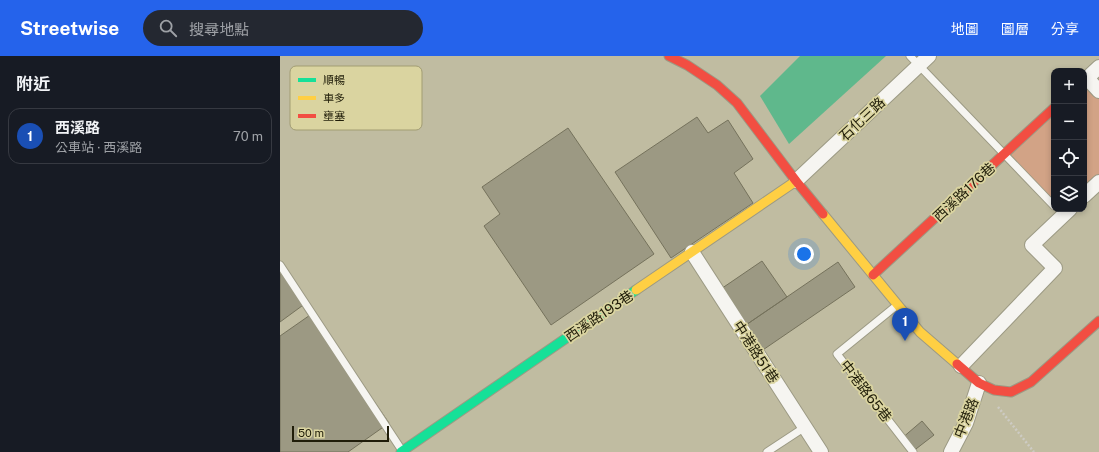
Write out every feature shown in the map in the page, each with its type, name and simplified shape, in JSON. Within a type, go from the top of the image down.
[{"type":"street","points":[[669,56],[687,65],[717,85],[737,103],[796,181],[920,332],[979,383],[994,390],[1011,392],[1031,382],[1099,321]]},
{"type":"street","name":"石化三路","points":[[796,181],[919,59]]},
{"type":"street","points":[[1087,78],[1099,67]]},
{"type":"street","points":[[1087,82],[1099,91]]},
{"type":"street","name":"西溪路176巷","points":[[873,275],[1051,111]]},
{"type":"street","name":"西溪路193巷","points":[[402,452],[416,445],[796,181]]},
{"type":"street","points":[[1087,193],[1099,182]]},
{"type":"street","points":[[961,366],[1055,268],[1032,245],[1059,212]]},
{"type":"street","name":"中港路51巷","points":[[692,252],[821,452]]},
{"type":"street","name":"中港路","points":[[951,452],[966,423],[979,383]]},
{"type":"lane","points":[[919,59],[1004,155],[1051,200]]},
{"type":"lane","points":[[280,265],[402,452]]},
{"type":"lane","name":"中港路65巷","points":[[897,304],[837,354],[913,452]]},
{"type":"lane","points":[[767,452],[805,427]]},
{"type":"path","points":[[997,406],[1034,452]]},
{"type":"shaded area","points":[[800,56],[886,56],[789,144],[760,96]]},
{"type":"shaded area","points":[[1087,84],[1099,97],[1099,177],[1087,188]]},
{"type":"shaded area","points":[[1051,117],[1051,198],[1010,155]]},
{"type":"building","points":[[697,117],[708,133],[728,120],[753,159],[734,173],[753,203],[671,258],[615,172]]},
{"type":"building","points":[[568,128],[654,254],[551,325],[484,226],[500,214],[482,187]]},
{"type":"building","points":[[762,261],[787,297],[740,329],[715,293]]},
{"type":"building","points":[[838,262],[855,287],[757,354],[740,329]]},
{"type":"building","points":[[280,266],[306,303],[280,322]]},
{"type":"building","points":[[313,313],[389,423],[348,452],[280,452],[280,336]]},
{"type":"building","points":[[922,421],[934,435],[912,452],[901,439]]},
{"type":"traffic: fast","points":[[401,452],[636,290]]},
{"type":"traffic: slow","points":[[636,290],[796,181]]},
{"type":"traffic: slow","points":[[823,214],[920,332],[957,364]]},
{"type":"traffic: jam","points":[[669,56],[687,65],[717,85],[737,103],[823,214]]},
{"type":"traffic: jam","points":[[873,275],[1051,111]]},
{"type":"traffic: jam","points":[[957,364],[979,383],[994,390],[1011,392],[1031,382],[1099,321]]},
{"type":"place","name":"西溪路","points":[[905,341]]}]
